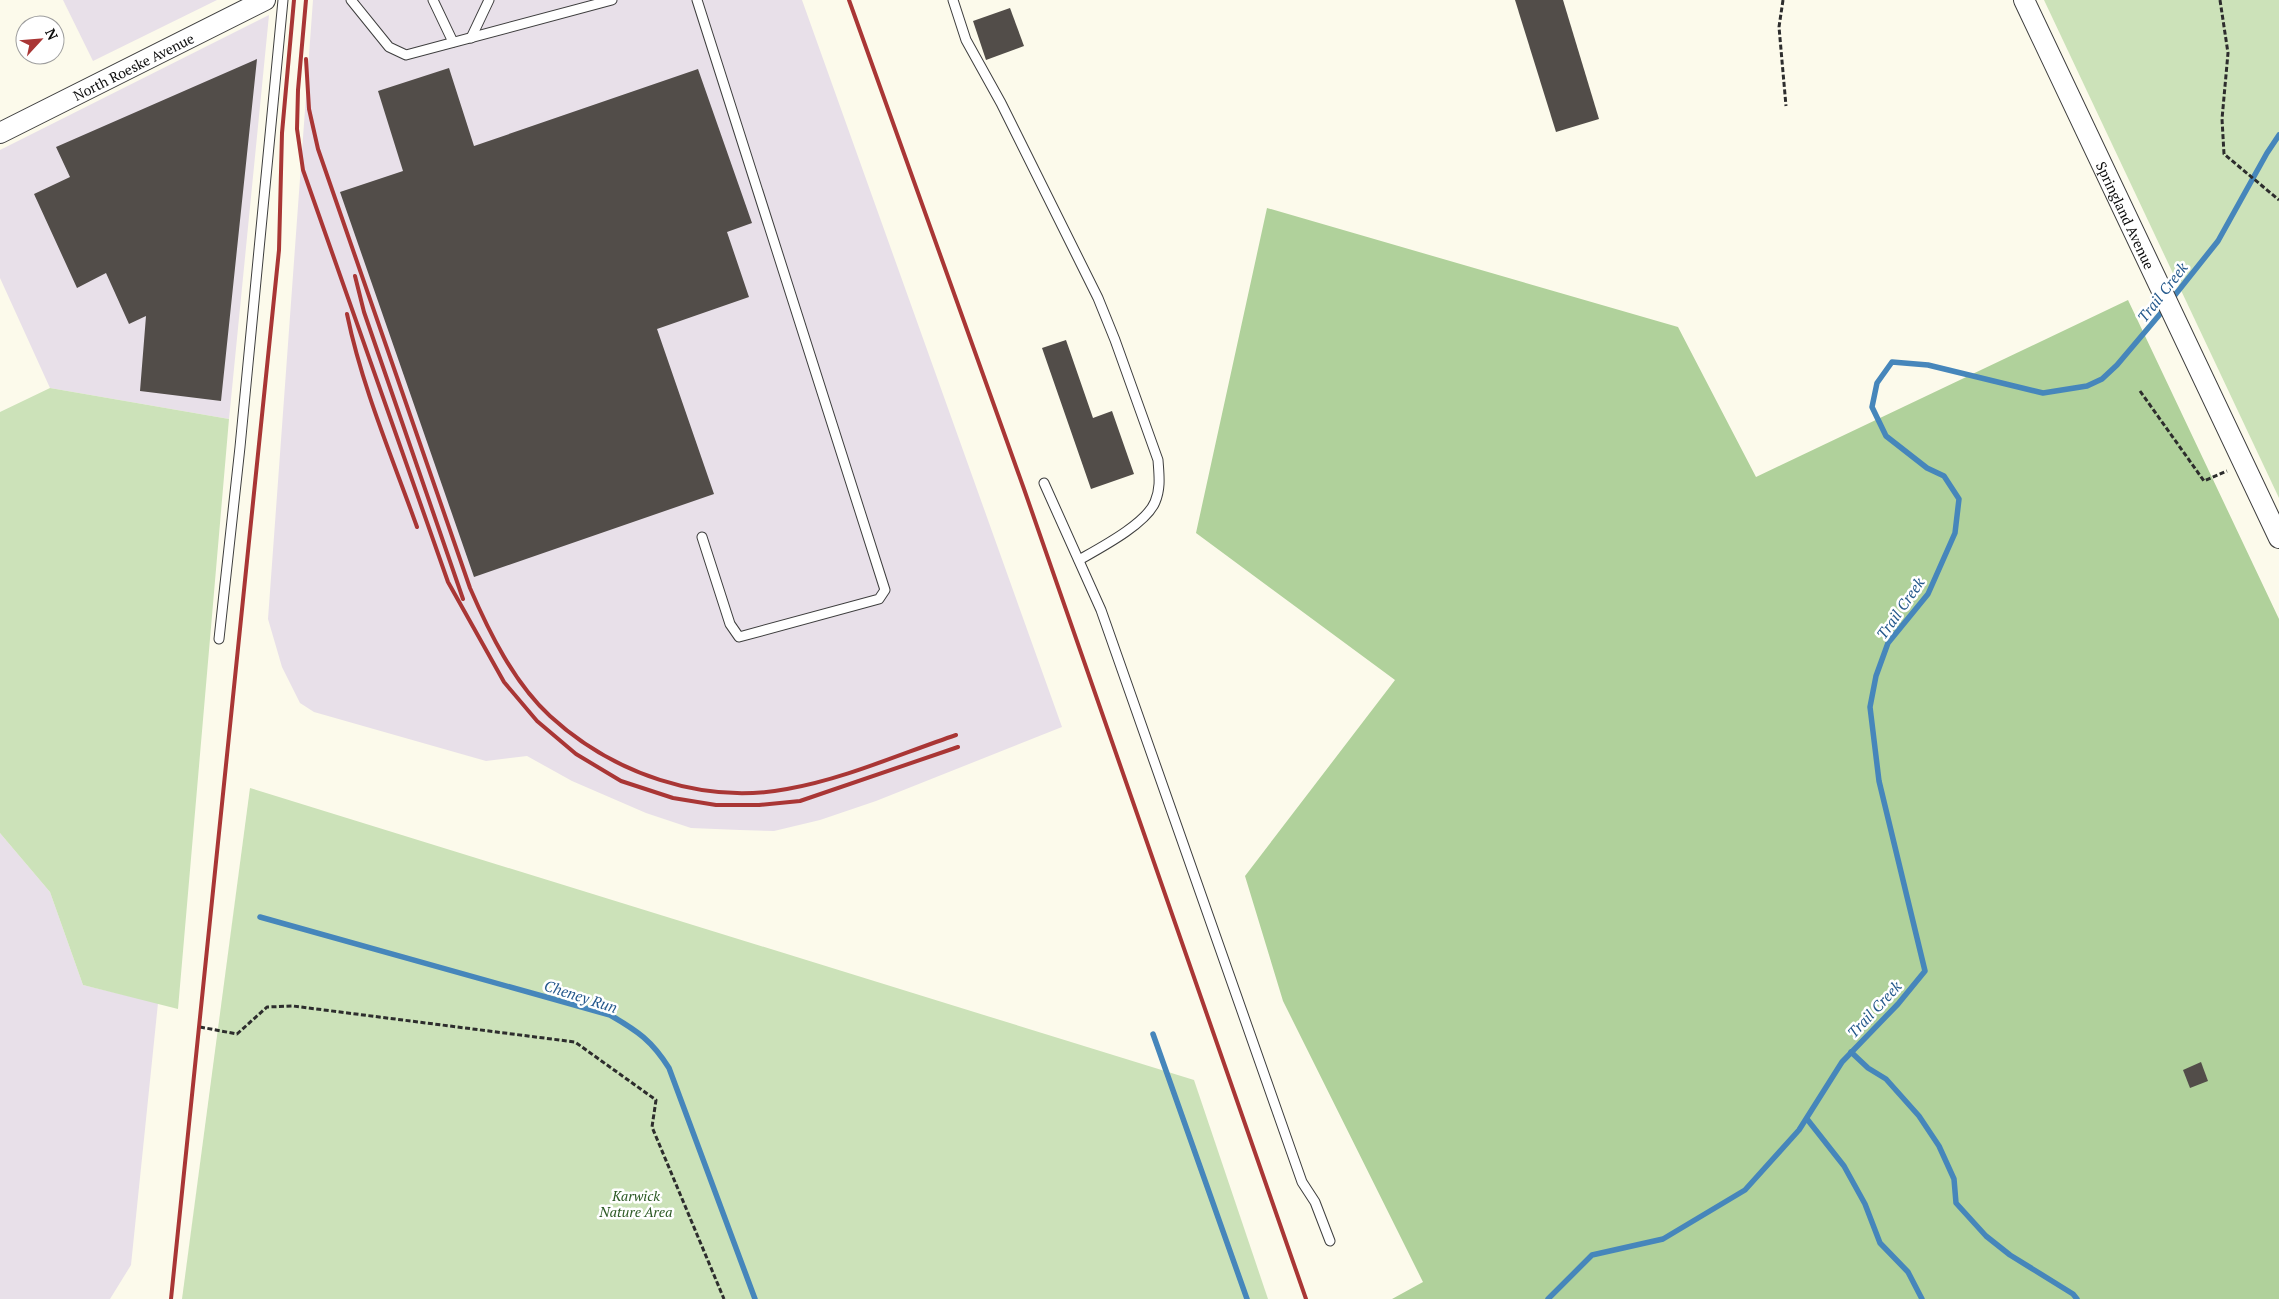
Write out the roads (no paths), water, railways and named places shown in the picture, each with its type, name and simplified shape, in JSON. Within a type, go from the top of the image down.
[{"type":"street","name":"North Roeske Avenue","points":[[0,133],[265,0]]},
{"type":"street","name":"Springland Avenue","points":[[2024,0],[2279,538]]},
{"type":"lane","points":[[219,639],[284,0]]},
{"type":"lane","points":[[351,0],[389,47],[406,55],[612,0]]},
{"type":"lane","points":[[433,0],[453,42]]},
{"type":"lane","points":[[471,38],[489,0]]},
{"type":"lane","points":[[696,0],[885,590],[879,599],[739,637],[730,624],[702,537]]},
{"type":"lane","points":[[953,0],[966,40],[1000,103],[1098,298],[1158,460],[1160,480],[1155,503],[1146,516],[1079,560]]},
{"type":"lane","points":[[1044,483],[1104,620],[1302,1182],[1315,1202],[1330,1242]]},
{"type":"waterway","name":"Trail Creek","points":[[2171,300],[2218,241],[2279,135]]},
{"type":"waterway","name":"Trail Creek","points":[[1548,1299],[1592,1255],[1663,1239],[1745,1190],[1799,1130],[1842,1062],[1898,1004],[1925,971],[1879,781],[1870,707],[1876,676],[1888,643],[1928,594],[1955,533],[1959,499],[1944,476],[1927,468],[1886,436],[1872,407],[1877,383],[1892,362],[1928,365],[2043,393],[2087,386],[2102,379],[2117,365],[2166,307]]},
{"type":"waterway","name":"Cheney Run","points":[[260,917],[610,1015],[629,1026],[657,1051],[669,1068],[755,1299]]},
{"type":"waterway","points":[[1153,1034],[1247,1299]]},
{"type":"waterway","points":[[1851,1052],[1868,1068],[1886,1079],[1919,1116],[1939,1146],[1954,1179],[1956,1203],[1986,1236],[2010,1255],[2073,1294],[2077,1299]]},
{"type":"waterway","points":[[1807,1119],[1844,1166],[1865,1204],[1880,1243],[1908,1272],[1922,1299]]},
{"type":"railway","points":[[171,1299],[279,250],[282,133],[294,0]]},
{"type":"railway","points":[[306,0],[298,90],[297,129],[303,170],[448,582],[504,682],[537,721],[576,754],[621,781],[673,798],[716,805],[759,805],[800,801],[958,747]]},
{"type":"railway","points":[[849,0],[1024,489],[1306,1299]]},
{"type":"railway","points":[[306,59],[309,109],[318,149],[470,588],[494,639],[514,673],[537,703],[574,736],[601,754],[630,768],[660,780],[691,788],[723,792],[755,793],[808,785],[851,773],[956,735]]},
{"type":"railway","points":[[355,276],[364,312],[463,599]]},
{"type":"railway","points":[[347,314],[369,395],[417,527]]},
{"type":"park label","name":"Karwick Nature Area","points":[[636,1204]]}]
